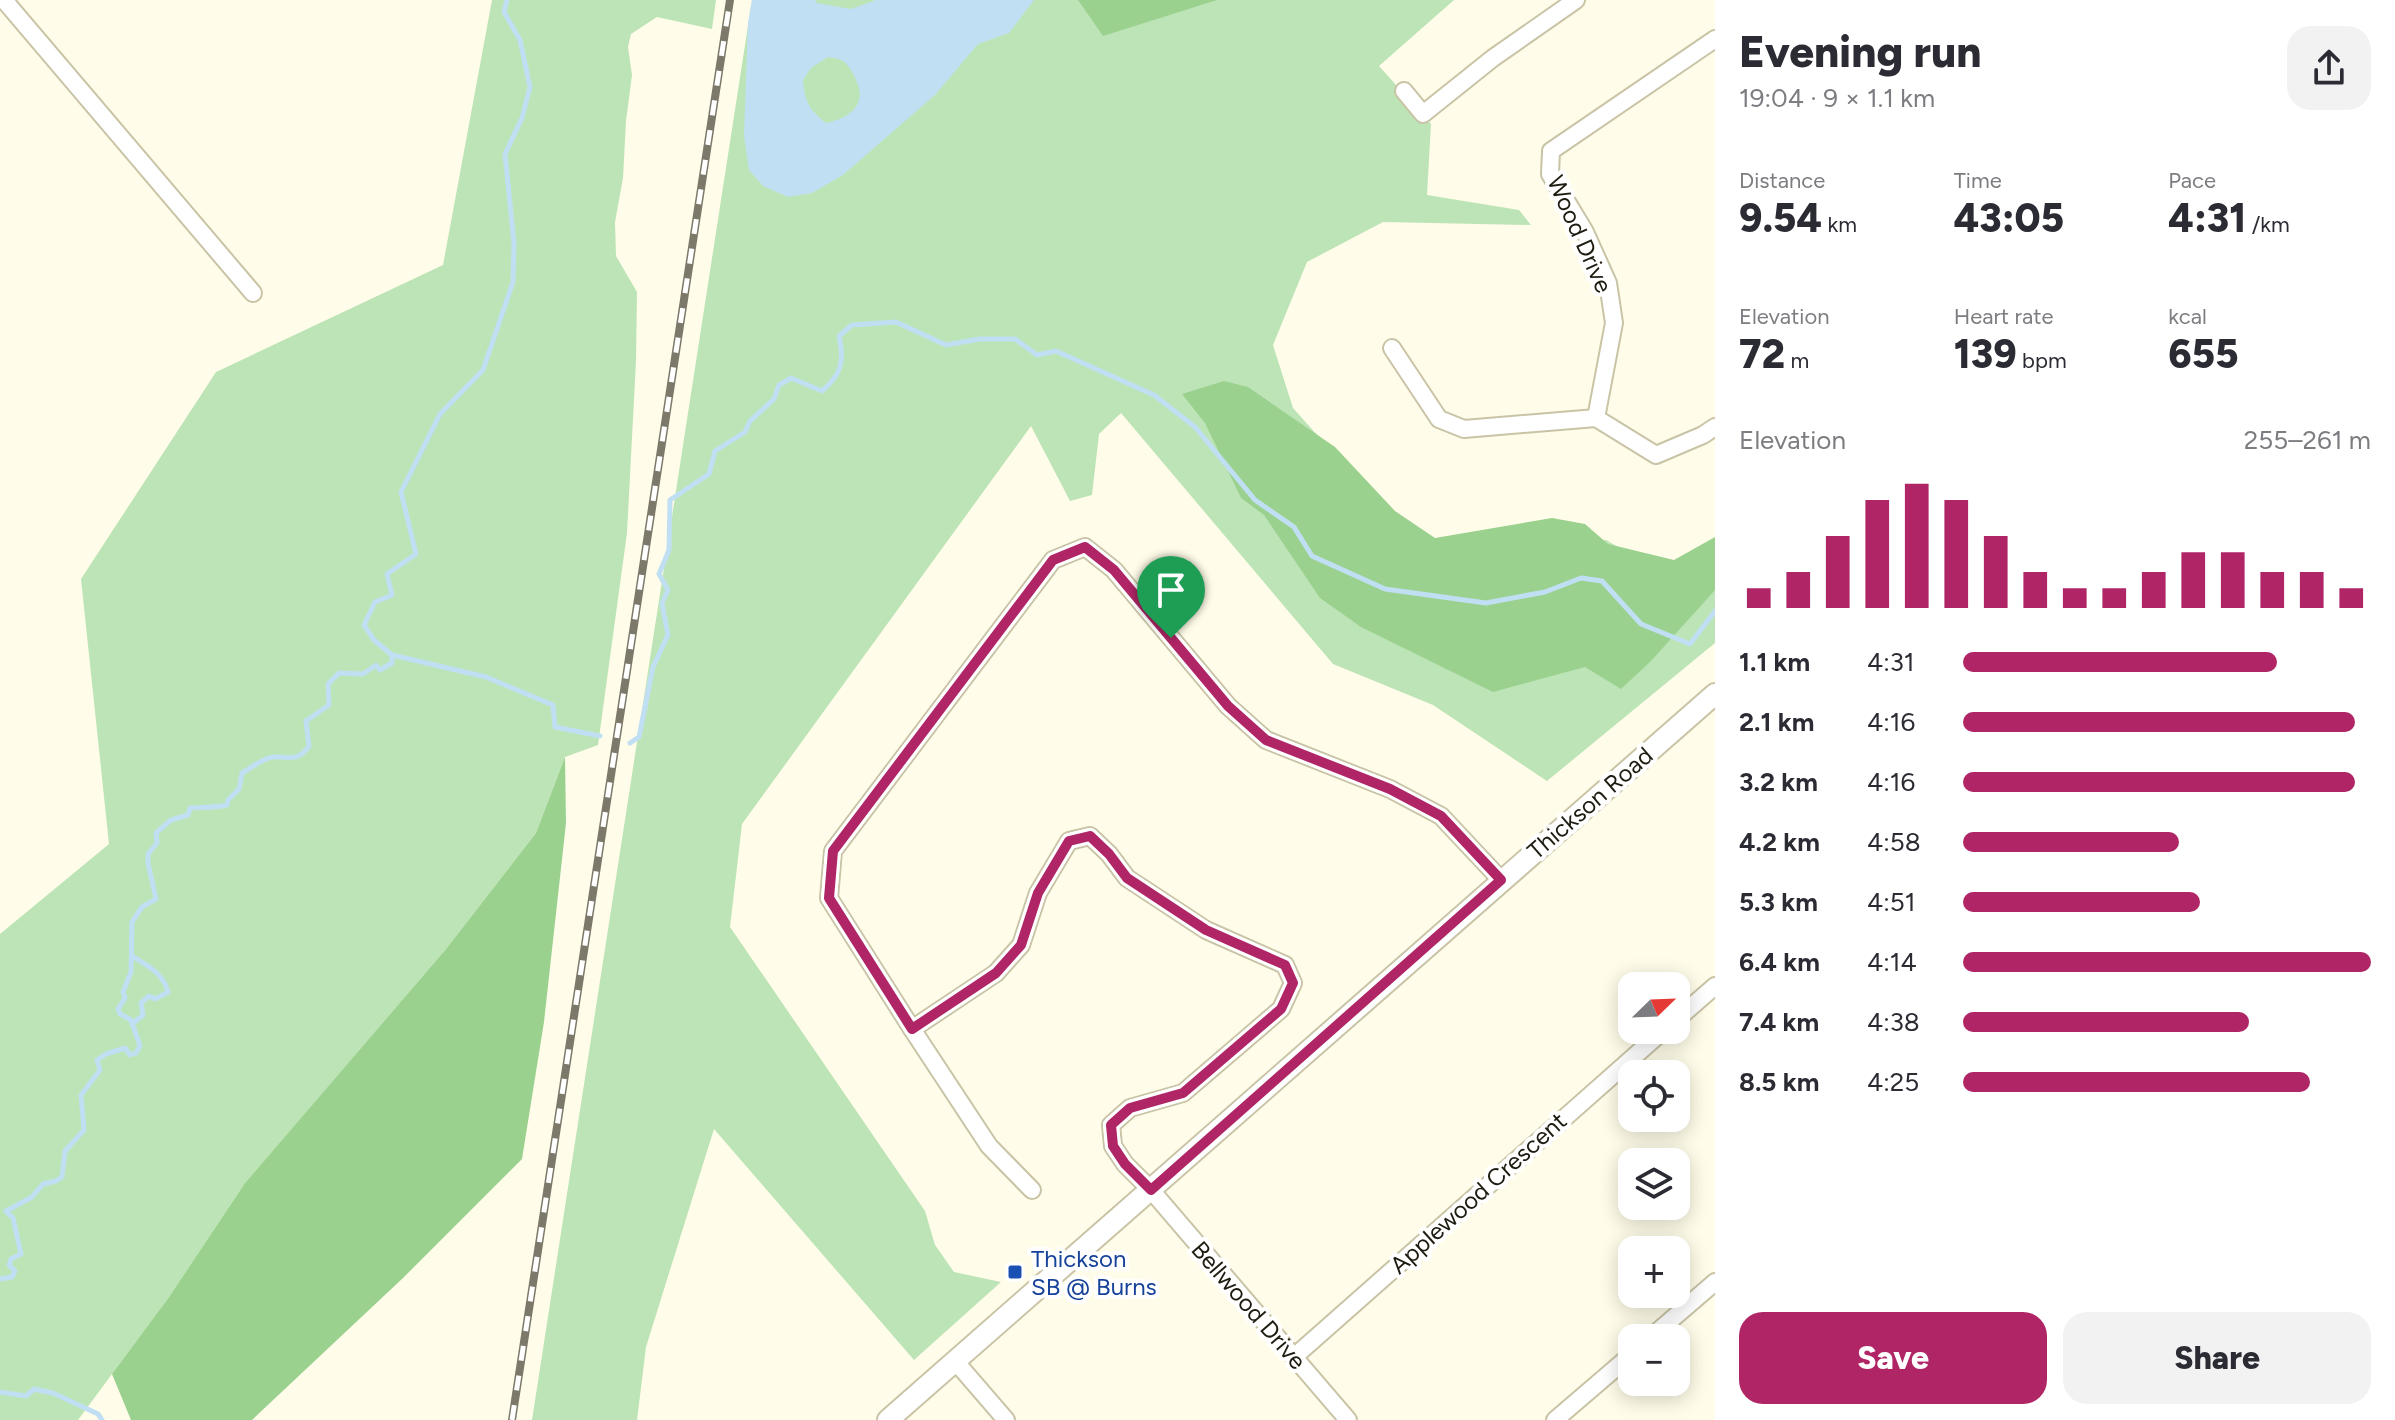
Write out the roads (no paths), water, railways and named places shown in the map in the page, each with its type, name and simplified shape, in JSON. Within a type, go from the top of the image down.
[{"type":"main road","name":"Thickson Road","points":[[888,1420],[1715,694]]},
{"type":"street","points":[[4,0],[253,293]]},
{"type":"street","points":[[1404,91],[1423,114],[1493,58],[1576,0]]},
{"type":"street","name":"Wood Drive","points":[[1596,418],[1614,323],[1608,283],[1585,232],[1550,174],[1551,151],[1713,44]]},
{"type":"street","points":[[1392,348],[1439,419],[1464,429],[1596,418],[1656,455],[1715,427]]},
{"type":"street","points":[[1032,1190],[989,1146],[829,898],[833,851],[1053,560],[1085,547],[1114,570],[1228,706],[1266,740],[1390,789],[1441,816],[1501,880]]},
{"type":"street","name":"Bellwood Drive","points":[[912,1029],[996,973],[1021,945],[1038,893],[1069,841],[1090,836],[1127,878],[1206,930],[1285,965],[1293,983],[1281,1009],[1183,1093],[1130,1108],[1111,1125],[1113,1146],[1125,1164],[1151,1190],[1348,1420]]},
{"type":"street","points":[[1690,1008],[1715,986]]},
{"type":"street","name":"Applewood Crescent","points":[[1294,1357],[1648,1044]]},
{"type":"street","points":[[1666,1324],[1715,1282]]},
{"type":"street","points":[[956,1362],[1006,1420]]},
{"type":"street","points":[[1555,1420],[1618,1366]]},
{"type":"water","points":[[752,0],[815,0],[817,3],[851,9],[876,0],[1034,0],[1009,33],[978,44],[935,95],[843,175],[812,193],[788,197],[763,186],[749,170],[744,136],[748,23]],"holes":[[[828,57],[841,60],[848,66],[856,80],[860,97],[849,114],[826,123],[809,104],[803,80],[811,68]]]},
{"type":"waterway","points":[[0,1279],[12,1277],[15,1271],[9,1265],[11,1259],[21,1254],[13,1218],[6,1211],[32,1197],[43,1184],[62,1177],[65,1151],[84,1130],[81,1095],[100,1070],[97,1060],[125,1048],[130,1055],[136,1053],[140,1046],[131,1020],[120,1014],[118,1009],[125,998],[123,992],[131,972],[132,922],[142,907],[156,899],[148,863],[148,854],[157,843],[156,833],[171,820],[188,815],[190,808],[227,805],[239,789],[242,773],[261,761],[273,757],[297,757],[305,751],[309,746],[306,721],[329,705],[328,684],[339,673],[363,674],[376,665],[380,670],[392,663],[392,655],[374,640],[364,625],[375,602],[392,595],[387,574],[416,554],[401,492],[440,414],[483,370],[513,282],[514,243],[505,154],[522,118],[530,87],[520,40],[504,12],[507,0]]},
{"type":"waterway","points":[[630,743],[639,737],[653,667],[668,635],[662,603],[668,590],[659,574],[669,550],[670,500],[709,474],[715,451],[745,432],[750,421],[774,399],[779,385],[791,378],[822,391],[840,367],[842,353],[839,336],[852,325],[896,322],[946,345],[980,339],[1015,339],[1037,355],[1056,351],[1154,395],[1195,427],[1255,500],[1294,527],[1312,556],[1385,589],[1486,603],[1545,592],[1581,578],[1602,581],[1641,624],[1690,644],[1715,611]]},
{"type":"waterway","points":[[392,655],[486,677],[553,705],[555,727],[600,736]]},
{"type":"waterway","points":[[132,956],[159,975],[168,992],[155,999],[149,996],[141,1003],[143,1015],[132,1024]]},
{"type":"waterway","points":[[0,1392],[26,1396],[34,1389],[53,1393],[98,1414],[102,1420]]},
{"type":"railway","points":[[512,1420],[730,0]]},
{"type":"place","name":"Thickson SB @ Burns","points":[[1015,1272]]}]
